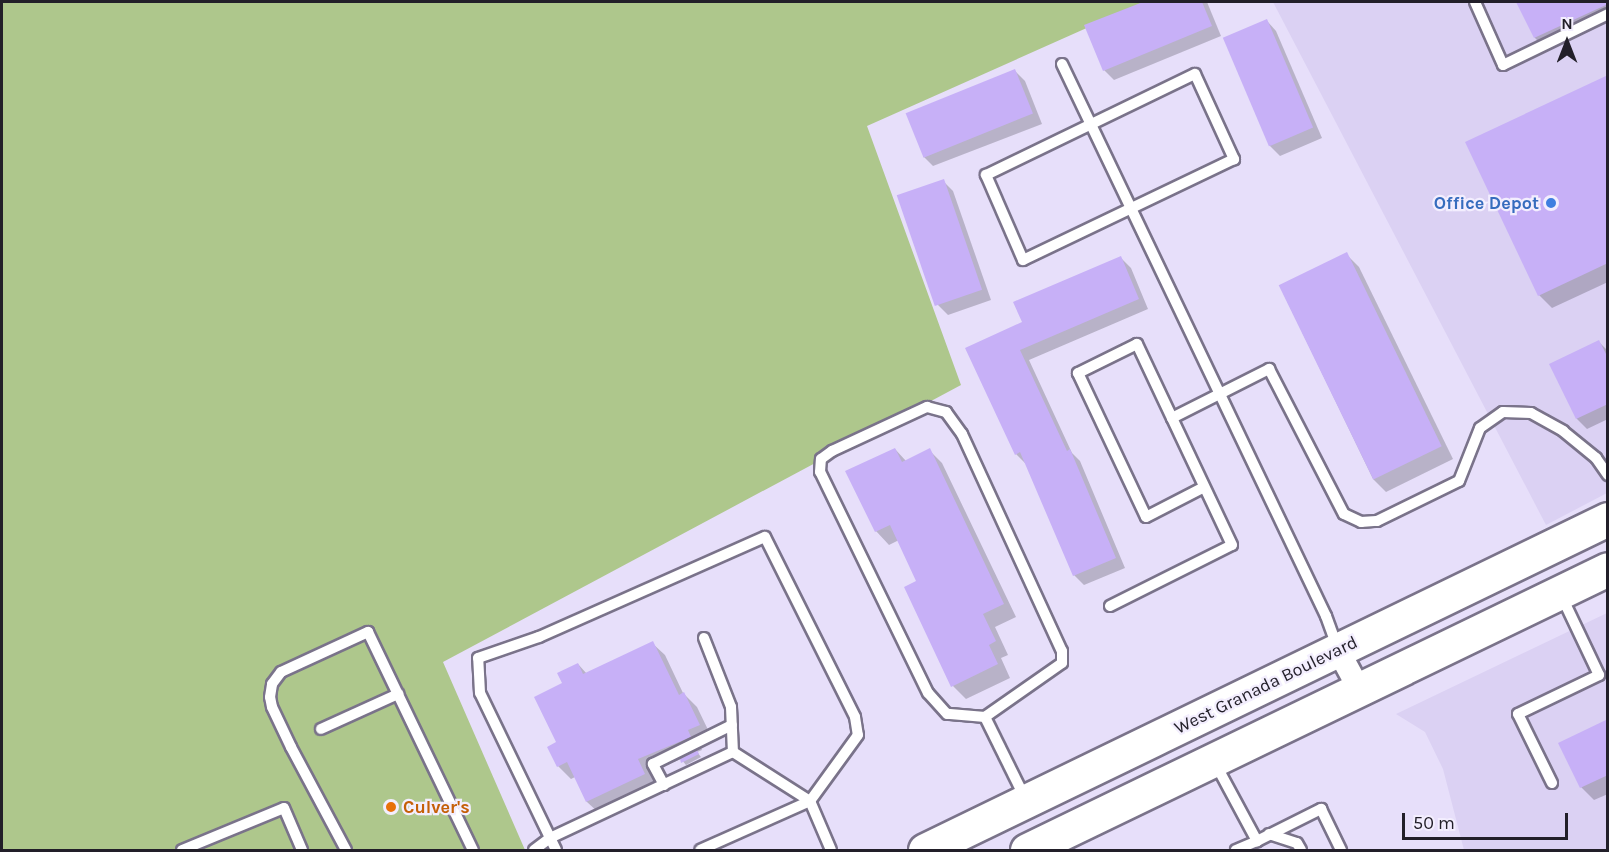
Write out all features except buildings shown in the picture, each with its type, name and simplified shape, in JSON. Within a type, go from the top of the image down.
[{"type":"main road","name":"West Granada Boulevard","points":[[925,850],[1608,519]]},
{"type":"main road","points":[[1027,850],[1608,569]]},
{"type":"street","points":[[1338,650],[1359,689]]},
{"type":"lane","points":[[1475,2],[1503,65],[1608,14]]},
{"type":"lane","points":[[1062,64],[1326,616],[1338,650]]},
{"type":"lane","points":[[1195,74],[1234,159],[1023,260],[986,175],[1090,124],[1195,74]]},
{"type":"lane","points":[[1110,606],[1232,545],[1137,344],[1078,373],[1146,517],[1204,487]]},
{"type":"lane","points":[[1172,418],[1269,369],[1344,514],[1361,522],[1377,521],[1459,481],[1480,428],[1503,412],[1531,413],[1563,431],[1596,458],[1608,475]]},
{"type":"lane","points":[[927,407],[946,412],[962,434],[1062,651],[1062,663],[985,717],[947,714],[928,693],[820,472],[821,459],[832,451],[927,407]]},
{"type":"lane","points":[[556,850],[480,693],[478,658],[539,637],[765,537],[855,717],[858,735],[810,801],[700,850]]},
{"type":"lane","points":[[1552,783],[1518,714],[1603,673],[1559,592]]},
{"type":"lane","points":[[346,850],[272,707],[272,684],[281,672],[368,632],[473,850]]},
{"type":"lane","points":[[704,638],[731,707],[733,752]]},
{"type":"lane","points":[[321,729],[398,694]]},
{"type":"lane","points":[[985,717],[1027,801]]},
{"type":"lane","points":[[664,785],[652,764],[732,725]]},
{"type":"lane","points":[[534,850],[550,838],[733,752]]},
{"type":"lane","points":[[733,752],[810,801],[831,850]]},
{"type":"lane","points":[[1214,760],[1257,840]]},
{"type":"lane","points":[[182,850],[284,808],[302,850]]},
{"type":"lane","points":[[1236,850],[1321,809],[1341,850]]},
{"type":"lane","points":[[1269,834],[1297,843],[1301,850]]},
{"type":"shaded area","points":[[1273,2],[1607,2],[1607,493],[1546,525]]},
{"type":"shaded area","points":[[1607,613],[1607,850],[1464,850],[1443,769],[1425,732],[1396,714]]},
{"type":"green space","points":[[2,2],[1145,2],[867,126],[961,385],[443,662],[525,850],[2,850]]},
{"type":"place","name":"Office Depot","points":[[1551,203]]},
{"type":"place","name":"Culver's","points":[[391,807]]}]
